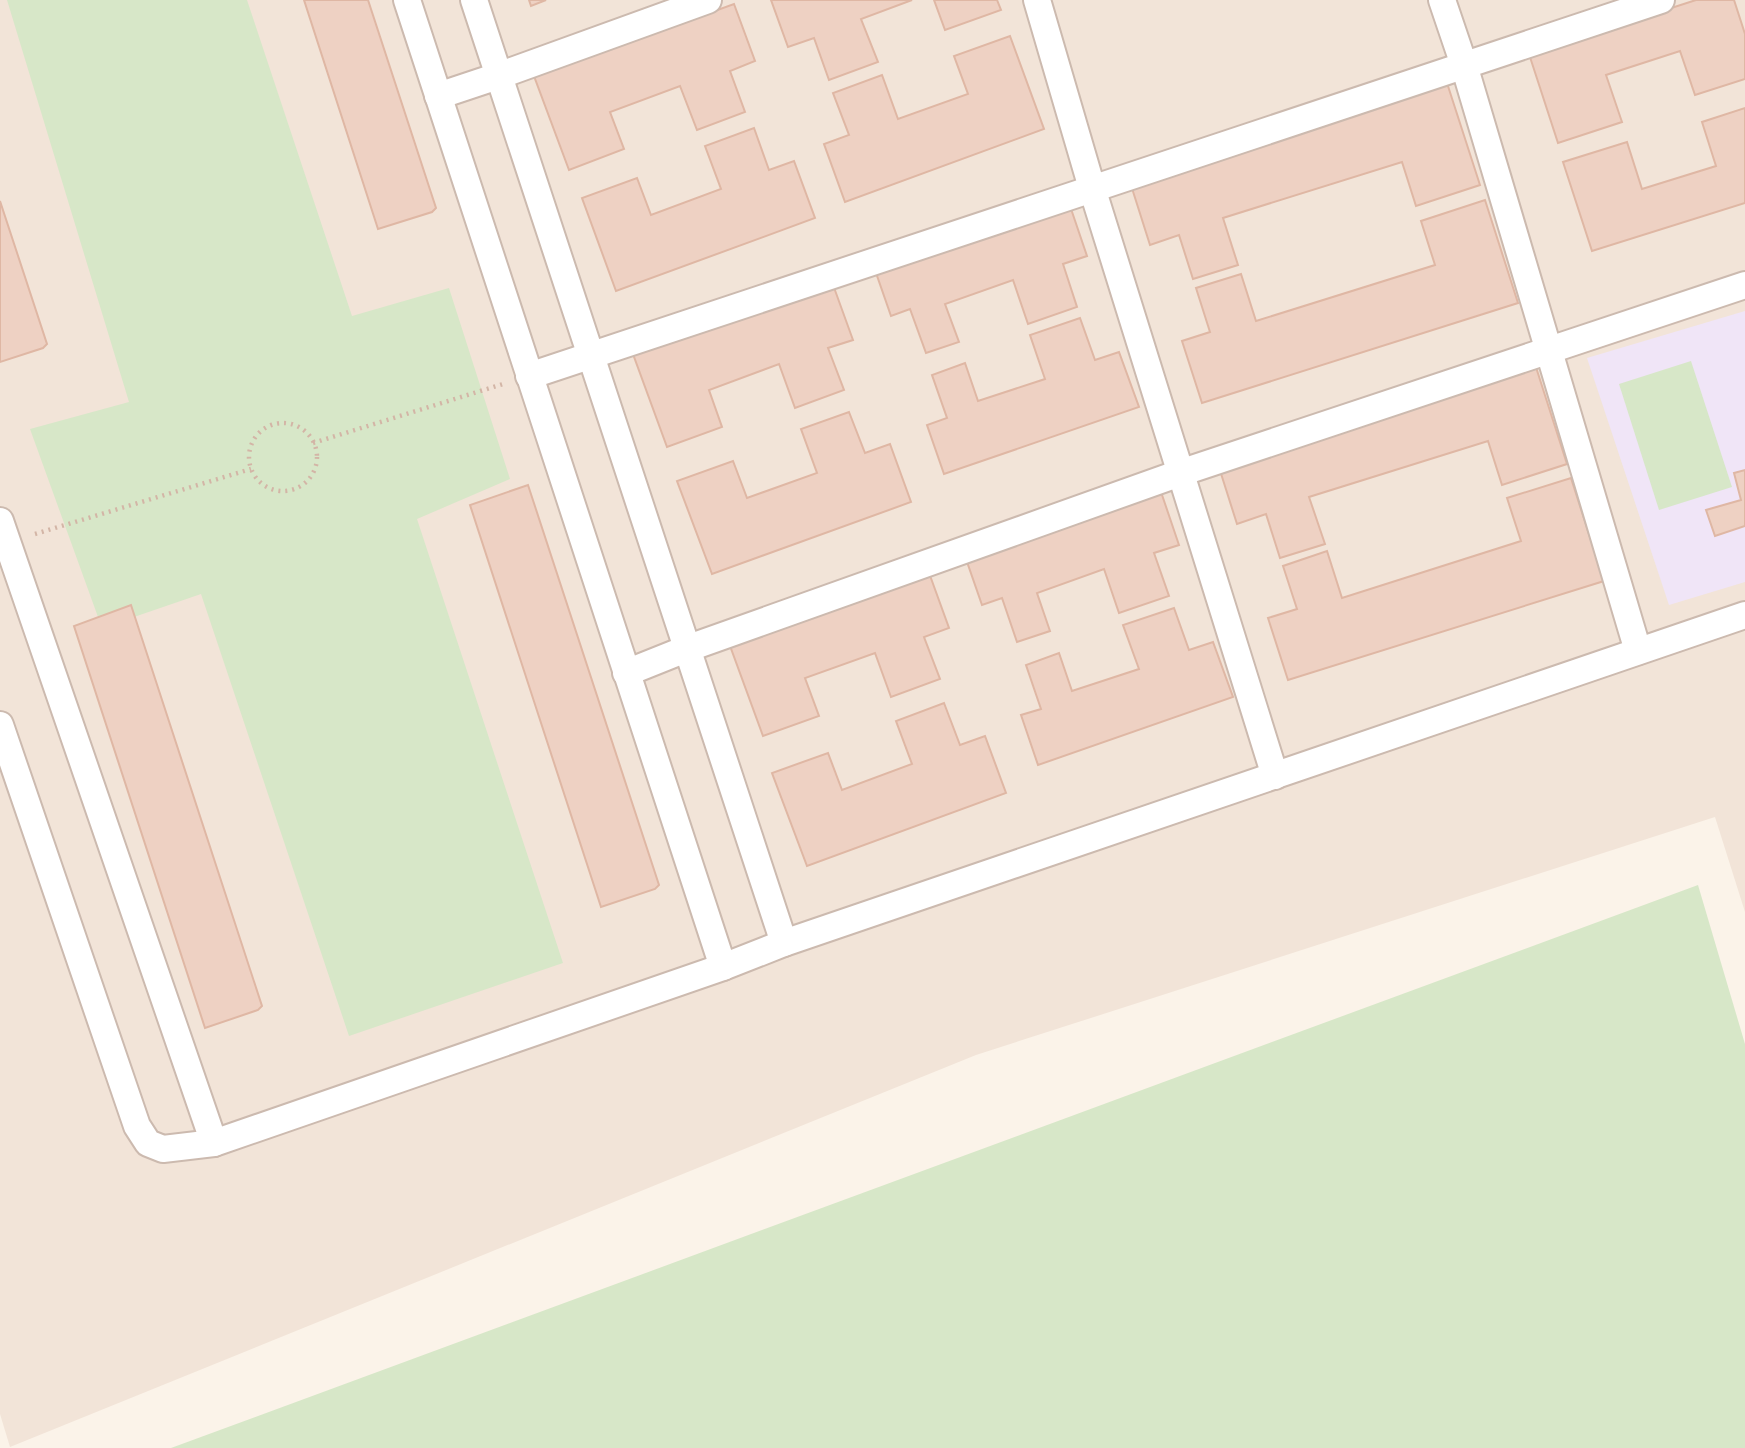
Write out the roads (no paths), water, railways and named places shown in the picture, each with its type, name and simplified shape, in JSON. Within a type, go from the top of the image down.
[{"type":"street","points":[[407,0],[723,967]]},
{"type":"street","points":[[474,0],[784,943]]},
{"type":"street","points":[[438,96],[708,0]]},
{"type":"street","points":[[1037,0],[1092,188],[1275,776]]},
{"type":"street","points":[[1442,0],[1464,65],[1638,651]]},
{"type":"street","points":[[529,376],[1661,0]]},
{"type":"street","points":[[626,673],[686,649],[1180,473],[1745,285]]},
{"type":"street","points":[[4,531],[214,1143]]},
{"type":"street","points":[[0,725],[137,1126],[148,1143],[163,1149],[214,1143],[723,967],[784,943],[1745,615]]}]
